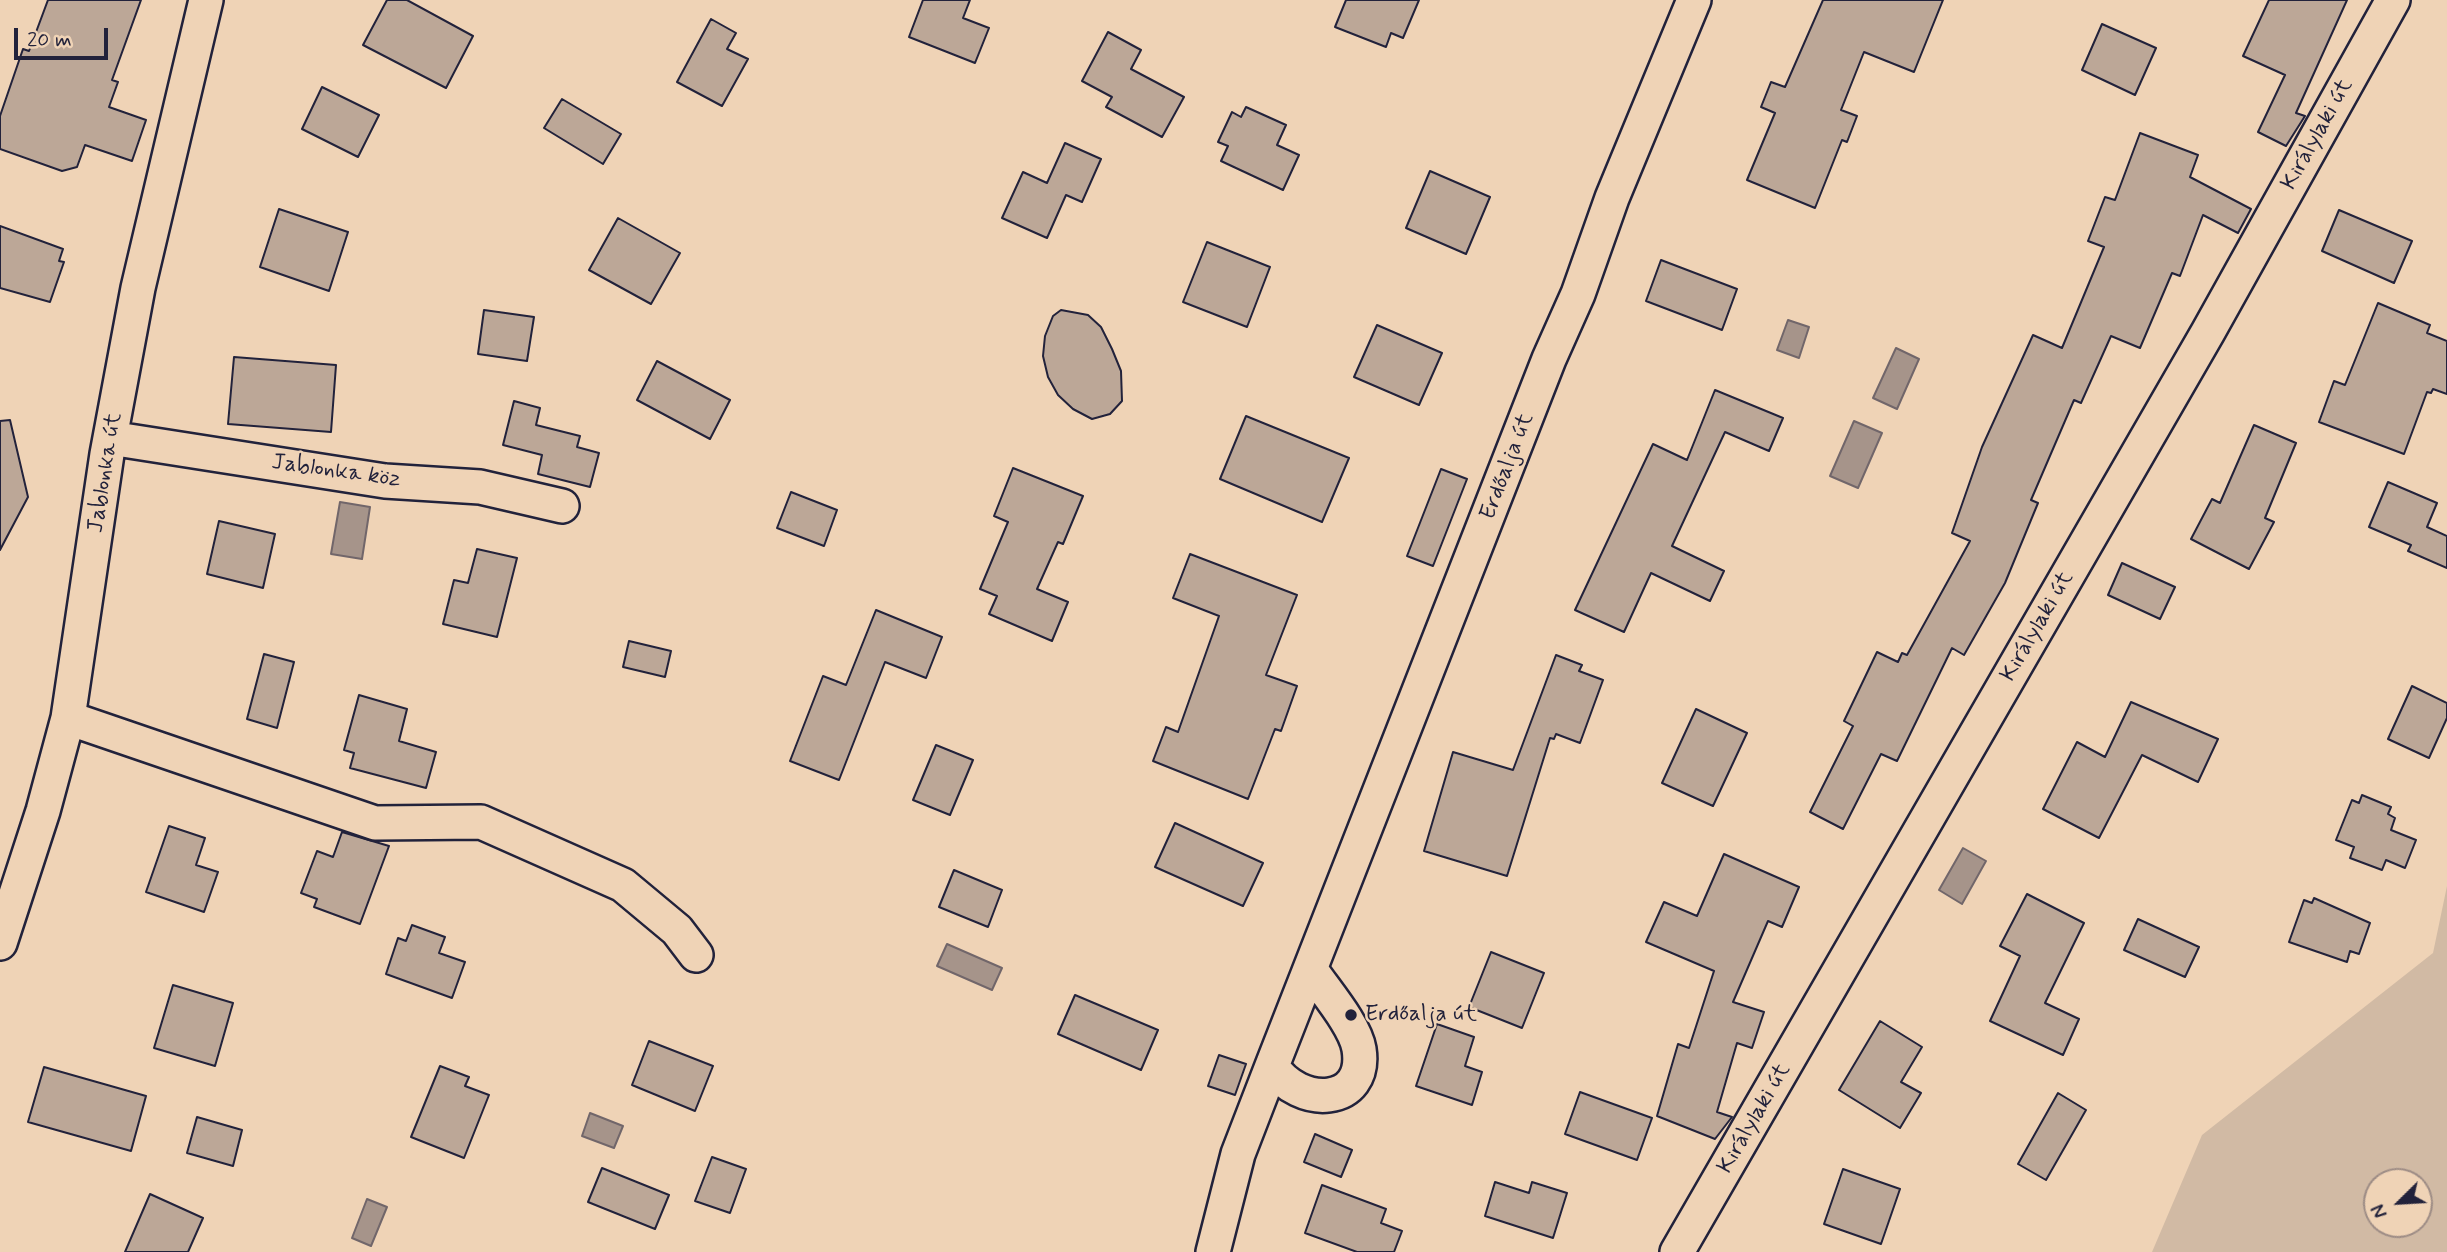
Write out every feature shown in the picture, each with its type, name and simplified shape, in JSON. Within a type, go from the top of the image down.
[{"type":"street","name":"Jablonka út","points":[[0,943],[43,811],[68,718],[110,438],[138,288],[206,0]]},
{"type":"street","name":"Erdőalja út","points":[[1213,1252],[1238,1154],[1545,370],[1578,294],[1612,198],[1693,0]]},
{"type":"street","name":"Királylaki út","points":[[1677,1252],[2214,321],[2393,0]]},
{"type":"street","name":"Jablonka köz","points":[[110,438],[385,481],[480,487],[562,506]]},
{"type":"street","points":[[68,718],[375,823],[481,822],[623,885],[677,930],[696,955]]},
{"type":"street","points":[[1272,1066],[1281,1082],[1294,1090],[1317,1096],[1344,1089],[1358,1072],[1360,1060],[1355,1036],[1311,970]]},
{"type":"shaded area","points":[[1788,320],[1809,327],[1799,358],[1777,350]]},
{"type":"shaded area","points":[[1896,348],[1919,359],[1897,409],[1873,398]]},
{"type":"shaded area","points":[[1854,421],[1882,433],[1858,488],[1830,476]]},
{"type":"shaded area","points":[[340,502],[370,507],[362,559],[331,554]]},
{"type":"shaded area","points":[[1963,848],[1986,861],[1962,904],[1939,890]]},
{"type":"shaded area","points":[[2447,886],[2447,1252],[2152,1252],[2202,1135],[2433,953]]},
{"type":"shaded area","points":[[947,944],[1002,968],[992,990],[937,966]]},
{"type":"shaded area","points":[[590,1113],[623,1126],[614,1148],[582,1136]]},
{"type":"shaded area","points":[[367,1199],[387,1207],[371,1246],[352,1238]]},
{"type":"building","points":[[48,0],[141,0],[112,80],[118,82],[109,107],[146,120],[132,161],[85,145],[77,167],[62,171],[0,149],[0,116],[23,49],[29,51]]},
{"type":"building","points":[[387,0],[407,0],[473,36],[446,88],[363,45]]},
{"type":"building","points":[[923,0],[970,0],[963,18],[989,28],[975,63],[909,37]]},
{"type":"building","points":[[1346,0],[1419,0],[1403,38],[1391,33],[1386,47],[1335,27]]},
{"type":"building","points":[[1823,0],[1943,0],[1914,72],[1864,52],[1841,110],[1857,116],[1847,142],[1842,140],[1815,208],[1747,180],[1775,113],[1761,107],[1771,82],[1785,87]]},
{"type":"building","points":[[2269,0],[2347,0],[2296,113],[2305,116],[2286,146],[2258,132],[2285,75],[2243,56]]},
{"type":"building","points":[[711,19],[736,33],[727,49],[748,59],[722,106],[677,82]]},
{"type":"building","points":[[2102,24],[2156,48],[2135,95],[2082,70]]},
{"type":"building","points":[[1108,32],[1141,50],[1131,69],[1184,97],[1162,137],[1106,107],[1112,97],[1082,81]]},
{"type":"building","points":[[322,87],[379,115],[358,157],[302,129]]},
{"type":"building","points":[[562,99],[621,134],[603,164],[544,128]]},
{"type":"building","points":[[1246,107],[1286,125],[1277,145],[1299,155],[1283,190],[1221,161],[1228,146],[1218,142],[1232,112],[1241,117]]},
{"type":"building","points":[[2140,133],[2198,155],[2190,177],[2251,209],[2238,233],[2203,215],[2180,276],[2172,273],[2140,348],[2111,336],[2081,403],[2074,400],[2031,500],[2038,503],[2005,583],[1964,655],[1952,648],[1897,761],[1881,754],[1843,829],[1810,812],[1853,726],[1844,721],[1877,652],[1898,662],[1902,653],[1907,655],[1970,541],[1952,533],[1982,447],[2033,335],[2062,348],[2104,247],[2088,241],[2105,197],[2115,200]]},
{"type":"building","points":[[1065,143],[1101,159],[1082,202],[1066,195],[1047,238],[1002,218],[1023,172],[1047,183]]},
{"type":"building","points":[[1430,171],[1490,197],[1466,254],[1406,228]]},
{"type":"building","points":[[279,209],[348,232],[329,291],[260,267]]},
{"type":"building","points":[[2339,210],[2412,241],[2394,283],[2322,251]]},
{"type":"building","points":[[618,218],[680,253],[651,304],[589,270]]},
{"type":"building","points":[[0,226],[63,249],[59,261],[64,262],[50,302],[0,288]]},
{"type":"building","points":[[1207,242],[1270,267],[1247,327],[1183,302]]},
{"type":"building","points":[[1661,260],[1737,289],[1722,330],[1646,301]]},
{"type":"building","points":[[2378,303],[2430,325],[2427,333],[2447,341],[2447,394],[2433,389],[2431,393],[2427,392],[2404,454],[2319,422],[2334,381],[2345,385]]},
{"type":"building","points":[[484,310],[534,317],[527,361],[478,354]]},
{"type":"building","points":[[1061,310],[1088,315],[1101,327],[1112,349],[1121,371],[1122,401],[1110,414],[1092,419],[1073,409],[1058,395],[1048,377],[1043,356],[1045,336],[1053,316]]},
{"type":"building","points":[[1377,325],[1442,353],[1419,405],[1354,377]]},
{"type":"building","points":[[234,357],[336,365],[331,432],[228,424]]},
{"type":"building","points":[[657,361],[730,400],[710,439],[637,400]]},
{"type":"building","points":[[1715,390],[1783,418],[1769,451],[1725,432],[1672,546],[1724,571],[1710,601],[1651,573],[1624,632],[1575,610],[1653,444],[1687,460]]},
{"type":"building","points":[[514,401],[540,408],[536,425],[580,436],[577,447],[599,453],[590,487],[538,474],[542,455],[503,445]]},
{"type":"building","points":[[1246,416],[1349,458],[1322,522],[1220,479]]},
{"type":"building","points":[[10,420],[28,497],[0,550],[0,421]]},
{"type":"building","points":[[2254,425],[2296,443],[2265,518],[2274,522],[2249,569],[2191,539],[2212,499],[2220,503]]},
{"type":"building","points":[[1013,468],[1083,496],[1063,544],[1058,542],[1037,589],[1068,602],[1052,641],[989,614],[997,596],[980,589],[1008,522],[994,516]]},
{"type":"building","points":[[1441,469],[1467,479],[1433,566],[1407,556]]},
{"type":"building","points":[[2388,482],[2437,503],[2427,527],[2447,536],[2447,568],[2408,551],[2411,545],[2369,527]]},
{"type":"building","points":[[791,492],[837,510],[824,546],[777,528]]},
{"type":"building","points":[[219,521],[275,534],[263,588],[207,574]]},
{"type":"building","points":[[477,549],[517,558],[497,637],[443,624],[454,580],[468,583]]},
{"type":"building","points":[[1190,554],[1297,595],[1266,675],[1297,686],[1281,731],[1275,729],[1248,799],[1153,761],[1166,727],[1178,732],[1219,616],[1173,598]]},
{"type":"building","points":[[2122,563],[2175,587],[2160,619],[2108,595]]},
{"type":"building","points":[[876,610],[942,637],[926,678],[885,662],[839,780],[790,761],[823,676],[846,685]]},
{"type":"building","points":[[629,641],[671,651],[665,677],[623,667]]},
{"type":"building","points":[[264,654],[294,662],[277,728],[247,719]]},
{"type":"building","points":[[1556,655],[1582,665],[1579,671],[1603,680],[1580,743],[1556,734],[1554,739],[1550,738],[1507,876],[1424,851],[1453,752],[1513,770]]},
{"type":"building","points":[[2412,686],[2447,703],[2447,718],[2429,758],[2388,739]]},
{"type":"building","points":[[359,695],[407,709],[399,741],[436,752],[426,788],[350,768],[354,753],[344,750]]},
{"type":"building","points":[[2131,702],[2218,739],[2198,782],[2142,755],[2099,838],[2043,809],[2077,742],[2105,757]]},
{"type":"building","points":[[1696,709],[1747,733],[1713,806],[1662,783]]},
{"type":"building","points":[[936,745],[973,760],[950,815],[913,800]]},
{"type":"building","points":[[2362,795],[2391,807],[2388,814],[2395,818],[2391,830],[2416,840],[2405,868],[2386,860],[2382,870],[2350,858],[2354,847],[2336,840],[2352,800],[2359,803]]},
{"type":"building","points":[[1175,823],[1263,863],[1243,906],[1155,867]]},
{"type":"building","points":[[169,826],[205,838],[196,865],[218,872],[204,912],[146,892]]},
{"type":"building","points":[[342,832],[389,846],[360,924],[314,907],[317,899],[301,893],[317,851],[333,857]]},
{"type":"building","points":[[1724,854],[1799,887],[1782,927],[1768,921],[1733,1002],[1764,1012],[1752,1048],[1737,1043],[1717,1112],[1732,1117],[1715,1139],[1657,1116],[1678,1044],[1689,1048],[1714,971],[1646,942],[1664,902],[1697,916]]},
{"type":"building","points":[[954,870],[1002,890],[988,927],[939,907]]},
{"type":"building","points":[[2027,894],[2084,923],[2045,1003],[2079,1019],[2063,1055],[1990,1021],[2020,956],[2000,946]]},
{"type":"building","points":[[2314,898],[2370,923],[2359,954],[2350,951],[2347,962],[2289,942],[2304,900],[2312,903]]},
{"type":"building","points":[[2138,919],[2199,947],[2185,977],[2124,950]]},
{"type":"building","points":[[412,925],[445,937],[439,953],[465,962],[452,998],[386,974],[398,938],[406,941]]},
{"type":"building","points":[[1491,952],[1544,973],[1522,1028],[1469,1007]]},
{"type":"building","points":[[173,985],[233,1003],[215,1066],[154,1048]]},
{"type":"building","points":[[1075,995],[1158,1030],[1141,1070],[1058,1034]]},
{"type":"building","points":[[1880,1021],[1922,1047],[1901,1082],[1921,1093],[1900,1128],[1839,1090]]},
{"type":"building","points":[[1437,1024],[1474,1037],[1465,1066],[1482,1072],[1472,1105],[1416,1086]]},
{"type":"building","points":[[649,1041],[713,1066],[695,1111],[632,1085]]},
{"type":"building","points":[[1219,1055],[1246,1064],[1235,1095],[1208,1086]]},
{"type":"building","points":[[440,1066],[469,1077],[465,1086],[489,1095],[464,1158],[411,1137]]},
{"type":"building","points":[[44,1067],[146,1096],[131,1151],[28,1122]]},
{"type":"building","points":[[1580,1092],[1652,1118],[1637,1160],[1565,1134]]},
{"type":"building","points":[[2058,1093],[2086,1110],[2046,1180],[2018,1164]]},
{"type":"building","points":[[197,1117],[242,1130],[233,1166],[187,1153]]},
{"type":"building","points":[[1315,1134],[1352,1150],[1341,1177],[1304,1162]]},
{"type":"building","points":[[712,1157],[746,1169],[730,1213],[695,1201]]},
{"type":"building","points":[[602,1168],[669,1195],[655,1229],[588,1202]]},
{"type":"building","points":[[1843,1169],[1900,1189],[1881,1244],[1824,1224]]},
{"type":"building","points":[[1495,1182],[1529,1193],[1532,1182],[1567,1193],[1553,1238],[1485,1216]]},
{"type":"building","points":[[1322,1185],[1386,1209],[1381,1223],[1402,1231],[1394,1252],[1357,1252],[1305,1233]]},
{"type":"building","points":[[150,1194],[203,1218],[188,1252],[125,1252]]},
{"type":"place","name":"Erdőalja út","points":[[1351,1015]]}]
